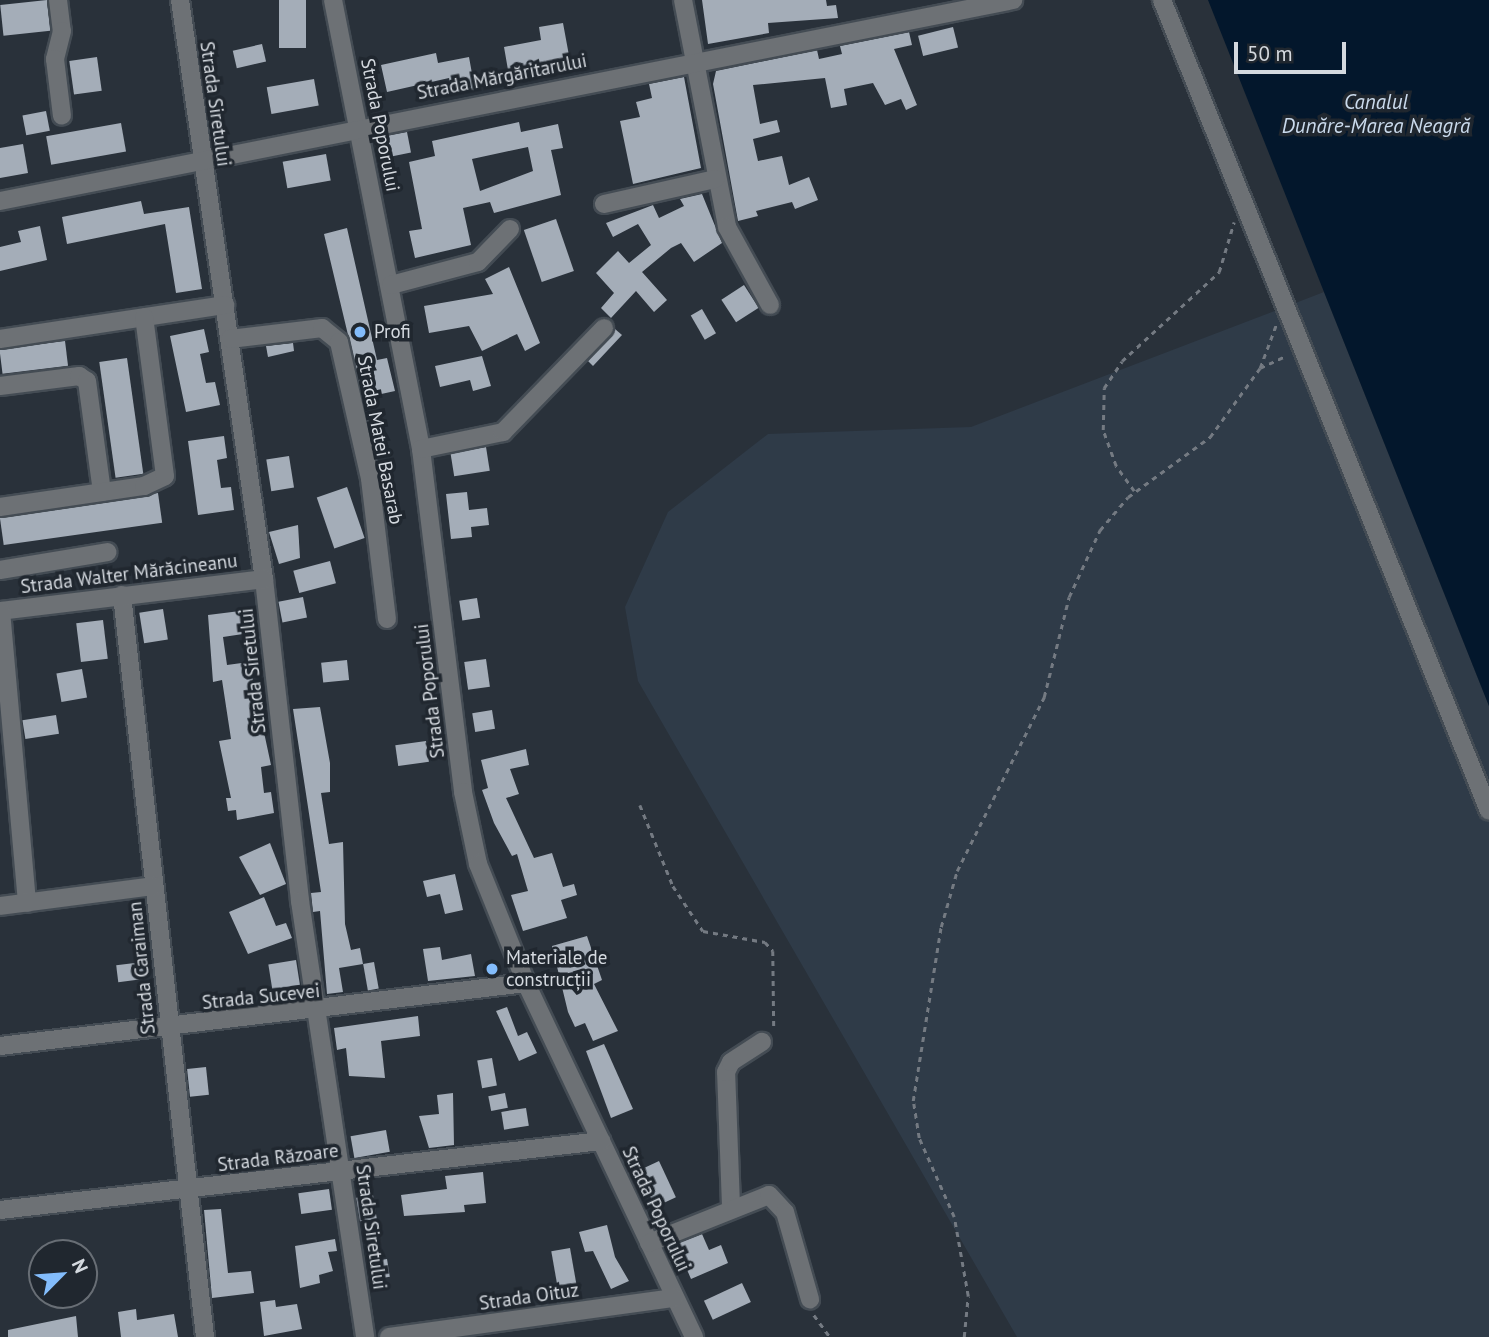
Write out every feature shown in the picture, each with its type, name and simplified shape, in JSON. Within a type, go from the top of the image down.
[{"type":"street","points":[[58,0],[62,31],[55,59],[62,116]]},
{"type":"street","name":"Strada Siretului","points":[[180,0],[264,579],[300,901],[320,1012],[365,1337]]},
{"type":"street","name":"Strada Poporului","points":[[333,0],[391,285],[421,449],[468,822],[488,898],[694,1337]]},
{"type":"street","points":[[683,0],[715,178],[727,227],[771,305]]},
{"type":"street","name":"Strada Mărgăritarului","points":[[0,201],[201,158],[1013,0]]},
{"type":"street","points":[[1162,0],[1489,811]]},
{"type":"street","points":[[604,204],[715,178]]},
{"type":"street","points":[[391,285],[478,262],[510,229]]},
{"type":"street","points":[[0,339],[225,305]]},
{"type":"street","points":[[0,507],[151,484],[165,476],[144,317]]},
{"type":"street","name":"Strada Matei Basarab","points":[[230,339],[321,328],[339,342],[369,479],[387,619]]},
{"type":"street","points":[[421,449],[503,432],[604,328]]},
{"type":"street","points":[[0,386],[79,376],[87,381],[102,492]]},
{"type":"street","points":[[0,570],[107,552]]},
{"type":"street","name":"Strada Walter Mărăcineanu","points":[[1,611],[264,579]]},
{"type":"street","name":"Strada Caraiman","points":[[122,595],[205,1337]]},
{"type":"street","points":[[1,611],[27,902]]},
{"type":"street","points":[[0,906],[154,886]]},
{"type":"street","name":"Strada Sucevei","points":[[0,1046],[320,1012],[526,983]]},
{"type":"street","points":[[731,1206],[726,1072],[731,1062],[762,1042]]},
{"type":"street","name":"Strada Răzoare","points":[[0,1210],[601,1141]]},
{"type":"street","points":[[649,1243],[731,1206],[769,1195],[779,1201],[810,1298]]},
{"type":"street","name":"Strada Oituz","points":[[389,1337],[674,1298]]},
{"type":"path","points":[[1135,491],[1116,466],[1102,430],[1104,388],[1122,361],[1219,272],[1235,219]]},
{"type":"path","points":[[1260,368],[1278,316]]},
{"type":"path","points":[[964,1337],[968,1296],[960,1241],[919,1138],[913,1101],[941,927],[979,818],[1054,671],[1069,597],[1085,559],[1114,509],[1135,491],[1194,453],[1260,368],[1275,357],[1308,359]]},
{"type":"path","points":[[640,806],[673,887],[703,931],[765,942],[773,951],[777,1017],[771,1037],[762,1042]]},
{"type":"path","points":[[810,1298],[814,1318],[830,1337]]},
{"type":"shaded area","points":[[1324,292],[1489,706],[1489,1337],[1017,1337],[638,681],[625,607],[668,512],[768,434],[971,427]]},
{"type":"water","name":"Canalul Dunăre-Marea Neagră","points":[[1208,0],[1489,0],[1489,706],[1324,292]]},
{"type":"building","points":[[47,0],[50,31],[3,36],[0,5]]},
{"type":"building","points":[[279,0],[306,0],[306,48],[279,48]]},
{"type":"building","points":[[702,0],[826,0],[827,6],[836,5],[838,18],[768,23],[769,33],[708,44]]},
{"type":"building","points":[[563,23],[570,61],[508,70],[504,47],[541,40],[539,27]]},
{"type":"building","points":[[953,27],[958,47],[923,56],[918,36]]},
{"type":"building","points":[[909,32],[912,45],[894,49],[917,105],[906,110],[901,99],[885,105],[873,83],[844,89],[847,105],[831,108],[825,78],[753,85],[760,124],[777,120],[780,132],[753,139],[758,161],[782,156],[789,185],[809,177],[818,200],[795,209],[792,202],[756,211],[758,216],[738,221],[713,84],[716,71],[817,50],[819,59],[842,54],[840,46]]},
{"type":"building","points":[[262,44],[266,62],[237,68],[233,51]]},
{"type":"building","points":[[436,53],[438,63],[469,57],[475,90],[452,94],[449,78],[387,92],[381,65]]},
{"type":"building","points":[[97,57],[102,91],[74,95],[69,61]]},
{"type":"building","points":[[684,77],[701,168],[633,184],[620,121],[640,117],[636,102],[652,98],[649,84]]},
{"type":"building","points":[[314,79],[319,106],[271,114],[267,87]]},
{"type":"building","points":[[46,111],[50,131],[26,135],[22,116]]},
{"type":"building","points":[[519,122],[521,132],[558,124],[563,148],[551,150],[561,195],[494,213],[490,202],[463,208],[471,245],[415,258],[409,231],[422,229],[409,162],[435,156],[432,141]],"holes":[[[528,147],[533,171],[480,191],[472,159]]]},
{"type":"building","points":[[121,123],[126,152],[51,165],[46,136]]},
{"type":"building","points":[[407,132],[411,153],[386,157],[382,137]]},
{"type":"building","points":[[23,144],[28,173],[0,178],[0,148]]},
{"type":"building","points":[[326,154],[331,181],[287,188],[283,162]]},
{"type":"building","points":[[702,194],[722,243],[694,262],[681,243],[671,248],[642,272],[667,300],[654,312],[636,291],[611,318],[601,308],[614,293],[596,273],[618,251],[629,263],[651,245],[638,224],[613,237],[606,223],[653,205],[659,218],[684,206],[680,199]]},
{"type":"building","points":[[141,201],[144,214],[189,207],[202,289],[176,293],[165,224],[67,244],[62,217]]},
{"type":"building","points":[[556,219],[574,271],[542,282],[524,230]]},
{"type":"building","points":[[40,226],[47,260],[0,271],[0,247],[21,242],[18,231]]},
{"type":"building","points":[[347,228],[377,360],[387,358],[395,391],[363,398],[324,234]]},
{"type":"building","points":[[509,267],[540,343],[525,351],[517,334],[482,351],[469,326],[429,333],[424,306],[493,294],[485,279]]},
{"type":"building","points":[[744,285],[759,308],[736,322],[721,300]]},
{"type":"building","points":[[702,309],[716,333],[705,340],[691,316]]},
{"type":"building","points":[[204,329],[209,352],[200,354],[206,383],[215,382],[220,405],[186,412],[170,336]]},
{"type":"building","points":[[615,329],[622,335],[593,366],[588,361]]},
{"type":"building","points":[[65,341],[68,366],[3,374],[0,349]]},
{"type":"building","points":[[293,343],[294,351],[268,357],[266,346]]},
{"type":"building","points":[[482,356],[491,386],[473,391],[470,380],[440,387],[435,366]]},
{"type":"building","points":[[127,358],[143,474],[116,478],[99,362]]},
{"type":"building","points":[[224,436],[227,458],[217,460],[221,488],[231,487],[234,510],[198,515],[188,441]]},
{"type":"building","points":[[486,447],[490,471],[454,476],[450,453]]},
{"type":"building","points":[[289,456],[294,488],[271,491],[266,460]]},
{"type":"building","points":[[347,487],[365,538],[334,548],[317,497]]},
{"type":"building","points":[[467,492],[469,510],[487,508],[489,525],[471,527],[472,537],[451,539],[446,494]]},
{"type":"building","points":[[158,493],[162,523],[4,545],[0,515]]},
{"type":"building","points":[[298,525],[300,558],[279,564],[269,532]]},
{"type":"building","points":[[330,561],[336,583],[299,593],[293,571]]},
{"type":"building","points":[[303,597],[307,618],[282,622],[278,602]]},
{"type":"building","points":[[477,598],[480,618],[462,621],[459,601]]},
{"type":"building","points":[[163,609],[168,640],[144,643],[139,613]]},
{"type":"building","points":[[240,611],[243,634],[223,637],[227,665],[249,662],[271,765],[261,767],[264,793],[271,792],[274,813],[237,820],[236,810],[228,811],[226,798],[231,798],[219,741],[231,739],[222,680],[213,682],[208,615]]},
{"type":"building","points":[[103,620],[108,659],[81,662],[76,623]]},
{"type":"building","points":[[486,659],[490,687],[468,690],[464,662]]},
{"type":"building","points":[[347,660],[349,680],[323,683],[321,663]]},
{"type":"building","points":[[82,669],[87,698],[61,702],[56,674]]},
{"type":"building","points":[[320,707],[330,763],[330,792],[321,793],[329,844],[343,842],[345,924],[351,950],[360,948],[363,964],[339,968],[343,992],[327,994],[320,911],[313,912],[311,893],[321,892],[293,709]]},
{"type":"building","points":[[492,710],[495,729],[475,732],[472,713]]},
{"type":"building","points":[[56,715],[59,734],[25,739],[22,720]]},
{"type":"building","points":[[426,741],[429,762],[398,766],[395,745]]},
{"type":"building","points":[[526,749],[529,765],[510,769],[519,794],[506,798],[534,858],[552,853],[563,887],[574,884],[577,895],[561,900],[567,918],[523,931],[511,895],[528,891],[517,854],[512,856],[494,823],[482,790],[488,788],[481,760]]},
{"type":"building","points":[[270,843],[286,884],[260,895],[239,857]]},
{"type":"building","points":[[455,874],[463,910],[445,914],[440,894],[427,897],[423,881]]},
{"type":"building","points":[[264,897],[276,926],[286,923],[292,938],[248,954],[229,912]]},
{"type":"building","points":[[587,936],[602,980],[594,984],[618,1031],[593,1041],[585,1023],[575,1027],[568,1012],[552,946]]},
{"type":"building","points":[[440,947],[442,960],[471,954],[475,976],[428,981],[423,949]]},
{"type":"building","points":[[296,960],[300,985],[272,989],[268,964]]},
{"type":"building","points":[[143,962],[145,979],[118,982],[116,965]]},
{"type":"building","points":[[374,962],[379,989],[368,990],[363,964]]},
{"type":"building","points":[[507,1007],[518,1036],[527,1032],[537,1053],[519,1061],[496,1011]]},
{"type":"building","points":[[418,1016],[420,1036],[381,1041],[385,1078],[349,1076],[346,1048],[337,1050],[334,1028]]},
{"type":"building","points":[[604,1044],[633,1109],[611,1118],[586,1051]]},
{"type":"building","points":[[492,1058],[497,1086],[482,1088],[477,1061]]},
{"type":"building","points":[[206,1067],[209,1095],[190,1097],[187,1069]]},
{"type":"building","points":[[453,1093],[454,1145],[429,1148],[419,1116],[439,1114],[437,1095]]},
{"type":"building","points":[[505,1093],[508,1108],[491,1111],[488,1096]]},
{"type":"building","points":[[526,1108],[529,1126],[504,1130],[501,1112]]},
{"type":"building","points":[[386,1130],[390,1152],[354,1158],[351,1136]]},
{"type":"building","points":[[659,1161],[676,1197],[655,1207],[638,1171]]},
{"type":"building","points":[[483,1172],[486,1203],[464,1205],[465,1212],[404,1216],[401,1195],[447,1189],[445,1176]]},
{"type":"building","points":[[329,1189],[332,1210],[301,1214],[298,1193]]},
{"type":"building","points":[[373,1195],[377,1219],[360,1221],[356,1198]]},
{"type":"building","points":[[221,1209],[228,1273],[251,1271],[254,1293],[212,1298],[204,1210]]},
{"type":"building","points":[[607,1225],[615,1257],[629,1281],[611,1289],[593,1251],[585,1252],[579,1232]]},
{"type":"building","points":[[702,1234],[709,1250],[721,1245],[728,1263],[691,1279],[676,1244]]},
{"type":"building","points":[[335,1239],[337,1251],[328,1252],[333,1271],[319,1275],[320,1283],[300,1288],[295,1246]]},
{"type":"building","points":[[570,1248],[579,1297],[560,1301],[551,1251]]},
{"type":"building","points":[[387,1259],[390,1277],[376,1279],[373,1261]]},
{"type":"building","points":[[742,1283],[751,1302],[713,1320],[704,1301]]},
{"type":"building","points":[[275,1300],[276,1307],[297,1304],[302,1329],[264,1336],[260,1302]]},
{"type":"building","points":[[136,1309],[137,1320],[174,1314],[178,1337],[121,1337],[118,1312]]},
{"type":"building","points":[[76,1316],[78,1337],[8,1337],[8,1330]]},
{"type":"place","name":"Profi","points":[[360,332]]},
{"type":"place","name":"Materiale de construcții","points":[[492,969]]}]
